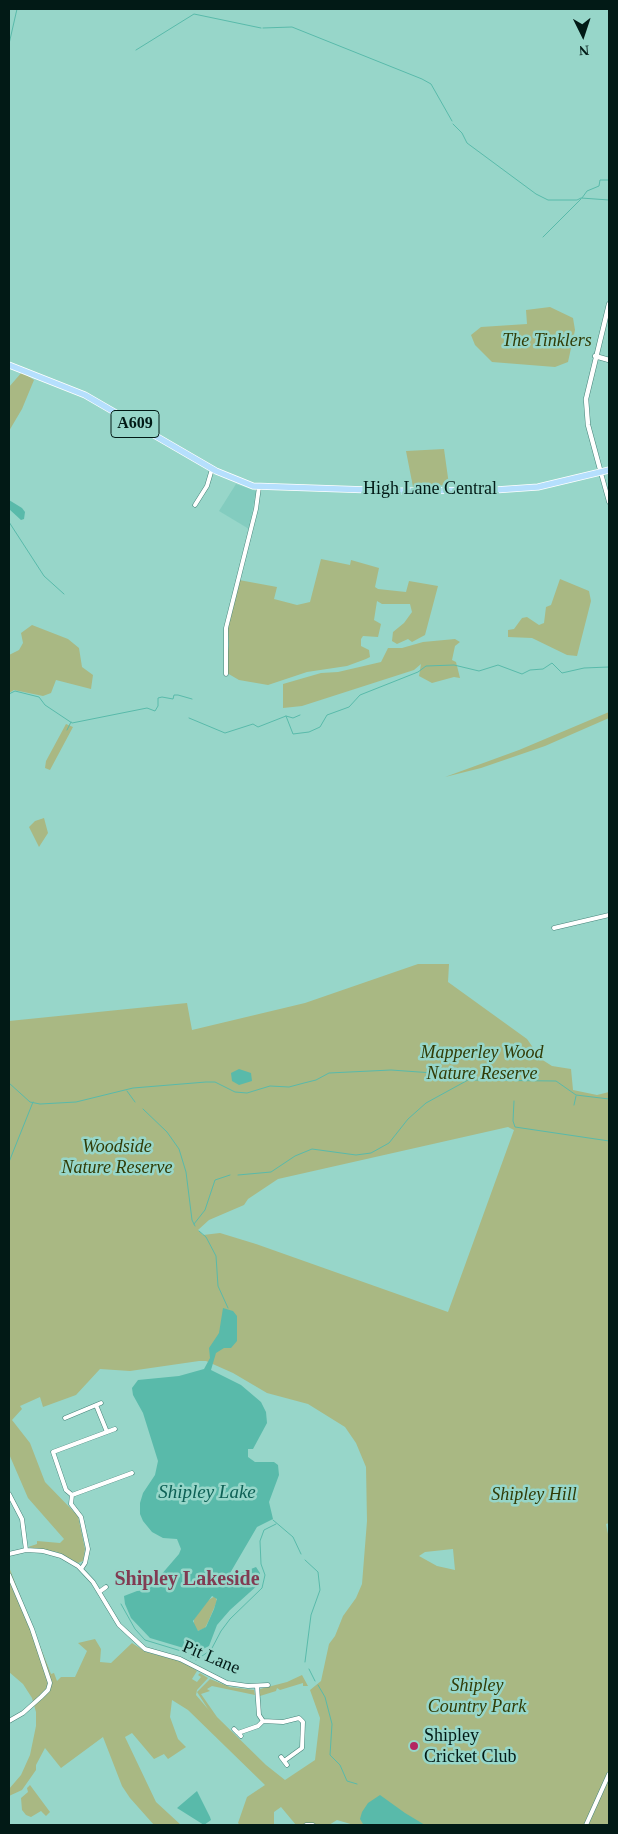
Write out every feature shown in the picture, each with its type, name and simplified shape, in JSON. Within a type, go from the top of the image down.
[{"type":"main road","name":"A609","points":[[9,364],[86,396],[212,469],[238,481],[259,486]]},
{"type":"main road","name":"A609","points":[[601,473],[609,470]]},
{"type":"main road","name":"High Lane Central","points":[[259,486],[414,491],[495,490],[538,486],[601,473]]},
{"type":"street","points":[[609,304],[587,390],[586,415],[609,502]]},
{"type":"street","points":[[595,356],[609,360]]},
{"type":"street","points":[[195,505],[207,486],[212,469]]},
{"type":"street","points":[[226,674],[224,670],[227,645],[226,628],[256,509],[259,486]]},
{"type":"street","points":[[554,928],[609,915]]},
{"type":"street","points":[[71,1421],[67,1417],[101,1403]]},
{"type":"street","points":[[96,1405],[107,1432]]},
{"type":"street","points":[[72,1495],[66,1490],[53,1452],[115,1429]]},
{"type":"street","points":[[72,1495],[132,1473]]},
{"type":"street","points":[[9,1494],[24,1519],[26,1550]]},
{"type":"street","points":[[72,1495],[71,1504],[78,1512],[83,1523],[87,1554],[81,1569]]},
{"type":"street","name":"Pit Lane","points":[[9,1554],[26,1550],[54,1554],[81,1569],[99,1592],[116,1621],[138,1645],[153,1652],[180,1659],[203,1669],[227,1683],[257,1686],[268,1685]]},
{"type":"street","points":[[87,1554],[92,1555]]},
{"type":"street","points":[[9,1575],[36,1641],[49,1679],[49,1688],[28,1709],[9,1722]]},
{"type":"street","points":[[12,1583],[18,1580]]},
{"type":"street","points":[[99,1592],[106,1587]]},
{"type":"street","points":[[27,1618],[33,1616]]},
{"type":"street","points":[[36,1641],[43,1639]]},
{"type":"street","points":[[257,1686],[259,1715],[263,1721]]},
{"type":"street","points":[[49,1688],[55,1690]]},
{"type":"street","points":[[234,1729],[239,1735],[258,1726],[263,1721],[279,1722],[298,1718],[302,1720],[302,1746],[295,1755],[284,1761]]},
{"type":"street","points":[[586,1825],[609,1774]]},
{"type":"street","points":[[306,1825],[313,1824]]},
{"type":"shaded area","points":[[236,484],[256,491],[249,529],[219,511]]},
{"type":"green space","name":"The Tinklers","points":[[550,307],[573,318],[575,330],[568,362],[555,367],[492,362],[475,345],[471,335],[481,327],[527,324],[526,310]]},
{"type":"green space","points":[[22,372],[34,380],[22,409],[9,431],[9,387]]},
{"type":"green space","points":[[444,449],[449,485],[413,487],[406,451]]},
{"type":"green space","points":[[321,559],[350,565],[351,560],[379,568],[375,587],[378,589],[406,592],[409,581],[438,586],[425,635],[412,642],[408,639],[397,644],[392,641],[393,632],[404,623],[412,612],[410,604],[382,604],[377,601],[374,620],[381,624],[378,637],[363,636],[361,639],[361,646],[369,650],[370,657],[366,659],[347,666],[307,672],[268,685],[239,680],[227,673],[225,670],[229,645],[228,629],[239,580],[277,587],[274,599],[297,605],[310,602]]},
{"type":"green space","points":[[560,579],[589,591],[591,601],[577,656],[567,655],[532,638],[508,637],[508,630],[514,629],[522,618],[527,617],[539,625],[544,623],[546,607],[551,605]]},
{"type":"green space","points":[[32,625],[68,639],[79,648],[82,667],[93,675],[91,689],[56,680],[51,693],[43,696],[14,690],[9,693],[9,655],[19,650],[23,643],[21,633]]},
{"type":"green space","points":[[455,639],[460,642],[455,646],[452,660],[456,662],[460,678],[454,677],[432,683],[419,676],[421,664],[414,670],[302,706],[283,708],[283,684],[321,673],[338,672],[381,662],[388,648],[402,648],[423,642]]},
{"type":"green space","points":[[609,712],[609,718],[545,746],[481,768],[445,777],[519,750]]},
{"type":"green space","points":[[66,724],[73,727],[50,770],[45,768],[46,761]]},
{"type":"green space","points":[[44,818],[48,833],[39,847],[29,827],[35,821]]},
{"type":"green space","points":[[418,964],[449,964],[448,982],[527,1039],[541,1059],[552,1066],[571,1069],[573,1090],[597,1095],[609,1092],[609,1523],[606,1524],[609,1539],[609,1825],[354,1825],[337,1820],[329,1825],[296,1825],[281,1807],[274,1812],[274,1825],[240,1825],[238,1823],[247,1797],[265,1785],[188,1710],[172,1700],[170,1717],[178,1739],[186,1747],[168,1759],[164,1754],[154,1759],[132,1733],[125,1737],[156,1802],[181,1825],[154,1825],[130,1798],[122,1786],[103,1737],[61,1768],[45,1748],[36,1765],[36,1770],[22,1790],[9,1796],[9,1789],[21,1775],[30,1755],[36,1726],[36,1712],[32,1698],[23,1684],[9,1672],[9,1567],[51,1674],[54,1673],[57,1681],[61,1677],[75,1677],[87,1651],[78,1643],[95,1639],[101,1649],[100,1662],[111,1663],[132,1643],[146,1652],[176,1660],[192,1667],[197,1671],[192,1679],[197,1682],[201,1677],[198,1675],[200,1673],[208,1678],[197,1690],[196,1695],[242,1749],[208,1709],[197,1692],[210,1679],[230,1687],[254,1690],[255,1695],[212,1686],[207,1689],[210,1691],[201,1694],[217,1717],[266,1765],[285,1780],[315,1760],[320,1718],[310,1690],[321,1681],[329,1644],[362,1584],[367,1521],[366,1467],[356,1443],[345,1427],[308,1404],[267,1393],[233,1373],[206,1361],[130,1371],[100,1369],[76,1395],[43,1407],[40,1397],[20,1406],[22,1409],[12,1420],[30,1443],[45,1482],[78,1516],[85,1549],[83,1561],[78,1563],[57,1552],[28,1547],[37,1544],[37,1541],[60,1543],[64,1539],[28,1498],[9,1454],[9,1021],[187,1003],[192,1030],[305,1003]],"holes":[[[508,1127],[514,1130],[448,1312],[256,1244],[220,1233],[203,1235],[198,1230],[209,1220],[244,1205],[248,1199],[278,1179]],[[453,1549],[455,1570],[437,1566],[419,1556],[425,1552]]]},
{"type":"green space","points":[[215,1596],[217,1601],[209,1620],[205,1628],[198,1631],[194,1626],[194,1619],[207,1601]]},
{"type":"green space","points":[[302,1675],[308,1686],[303,1686],[303,1683],[280,1690],[277,1688],[276,1691],[260,1696],[260,1689],[287,1682]]},
{"type":"green space","points":[[30,1785],[50,1812],[46,1816],[41,1811],[31,1817],[22,1810],[21,1798],[28,1792],[27,1788]]},
{"type":"water","points":[[9,500],[22,508],[25,512],[24,519],[21,520],[9,509]]},
{"type":"water","points":[[239,1069],[251,1073],[252,1081],[239,1085],[232,1081],[231,1073]]},
{"type":"water","name":"Shipley Lake","points":[[223,1308],[233,1311],[237,1316],[237,1341],[231,1348],[224,1348],[216,1353],[211,1370],[241,1385],[261,1402],[266,1412],[267,1423],[253,1449],[248,1449],[248,1457],[255,1462],[274,1462],[278,1465],[279,1475],[269,1502],[273,1519],[257,1527],[226,1580],[226,1584],[229,1585],[241,1573],[256,1567],[260,1573],[259,1584],[230,1610],[217,1625],[209,1646],[197,1652],[150,1638],[131,1618],[125,1604],[124,1596],[137,1591],[148,1590],[179,1554],[181,1549],[177,1539],[163,1538],[152,1532],[140,1514],[140,1503],[143,1493],[155,1475],[158,1461],[143,1413],[133,1395],[132,1388],[138,1380],[179,1376],[204,1369],[210,1358],[209,1348],[219,1333]],"holes":[[[212,1596],[217,1599],[206,1627],[198,1631],[193,1621]]]},
{"type":"water","points":[[197,1791],[211,1820],[204,1825],[177,1808]]},
{"type":"water","points":[[380,1795],[425,1825],[363,1824],[360,1819],[362,1812],[368,1803]]},
{"type":"waterway","points":[[9,44],[17,9]]},
{"type":"waterway","points":[[136,50],[194,14],[261,28]]},
{"type":"waterway","points":[[263,28],[292,27],[422,79],[431,84],[452,121]]},
{"type":"waterway","points":[[453,124],[462,133],[467,143],[536,194],[548,200],[577,200],[581,198],[609,200]]},
{"type":"waterway","points":[[582,198],[587,191],[599,186],[600,180],[608,180]]},
{"type":"waterway","points":[[543,237],[581,199]]},
{"type":"waterway","points":[[9,522],[44,576],[64,594]]},
{"type":"waterway","points":[[286,716],[293,734],[309,732],[320,727],[327,715],[349,707],[360,695],[418,672],[426,666],[454,665],[479,671],[498,665],[522,674],[530,670],[543,669],[552,663],[562,673],[584,668],[609,667]]},
{"type":"waterway","points":[[9,694],[15,691],[39,697],[45,705],[72,723],[147,708],[155,711],[158,706],[158,698],[162,697],[173,699],[174,695],[178,695],[192,699]]},
{"type":"waterway","points":[[189,718],[225,733],[253,724],[258,727],[286,716],[293,718],[300,715]]},
{"type":"waterway","points":[[67,730],[71,722]]},
{"type":"waterway","points":[[9,1083],[30,1102],[40,1104],[76,1102],[133,1088],[206,1082],[215,1082],[235,1092],[247,1093],[270,1086],[289,1087],[316,1080],[329,1073],[391,1070],[433,1073],[462,1080]]},
{"type":"waterway","points":[[468,1080],[556,1081],[576,1095],[609,1099]]},
{"type":"waterway","points":[[238,1175],[271,1172],[295,1156],[312,1149],[356,1155],[371,1153],[389,1143],[408,1119],[426,1103],[468,1080]]},
{"type":"waterway","points":[[127,1091],[135,1102]]},
{"type":"waterway","points":[[574,1105],[576,1096]]},
{"type":"waterway","points":[[514,1101],[513,1121],[515,1127],[609,1141]]},
{"type":"waterway","points":[[9,1162],[33,1102]]},
{"type":"waterway","points":[[143,1109],[167,1132],[179,1149],[186,1172],[192,1220],[195,1226]]},
{"type":"waterway","points":[[194,1224],[205,1210],[215,1180],[230,1175]]},
{"type":"waterway","points":[[199,1231],[206,1237],[216,1256],[218,1286],[228,1308]]},
{"type":"waterway","points":[[273,1520],[293,1537],[301,1554]]},
{"type":"waterway","points":[[196,1660],[211,1650],[230,1619],[262,1588],[265,1575],[261,1564],[260,1541],[264,1530],[276,1524]]},
{"type":"waterway","points":[[305,1560],[318,1572],[320,1590],[311,1615],[305,1662]]},
{"type":"waterway","points":[[121,1604],[135,1629],[145,1640],[191,1654],[191,1658]]},
{"type":"waterway","points":[[309,1669],[315,1681]]},
{"type":"waterway","points":[[318,1685],[325,1697],[332,1724],[330,1755],[340,1765],[347,1781],[357,1784]]},
{"type":"place","name":"Shipley Cricket Club","points":[[414,1746]]},
{"type":"district","name":"Shipley Lakeside","points":[[187,1580]]},
{"type":"park label","name":"Mapperley Wood Nature Reserve","points":[[482,1063]]},
{"type":"park label","name":"Woodside Nature Reserve","points":[[117,1157]]},
{"type":"park label","name":"Shipley Hill","points":[[534,1495]]},
{"type":"park label","name":"Shipley Country Park","points":[[477,1696]]}]
